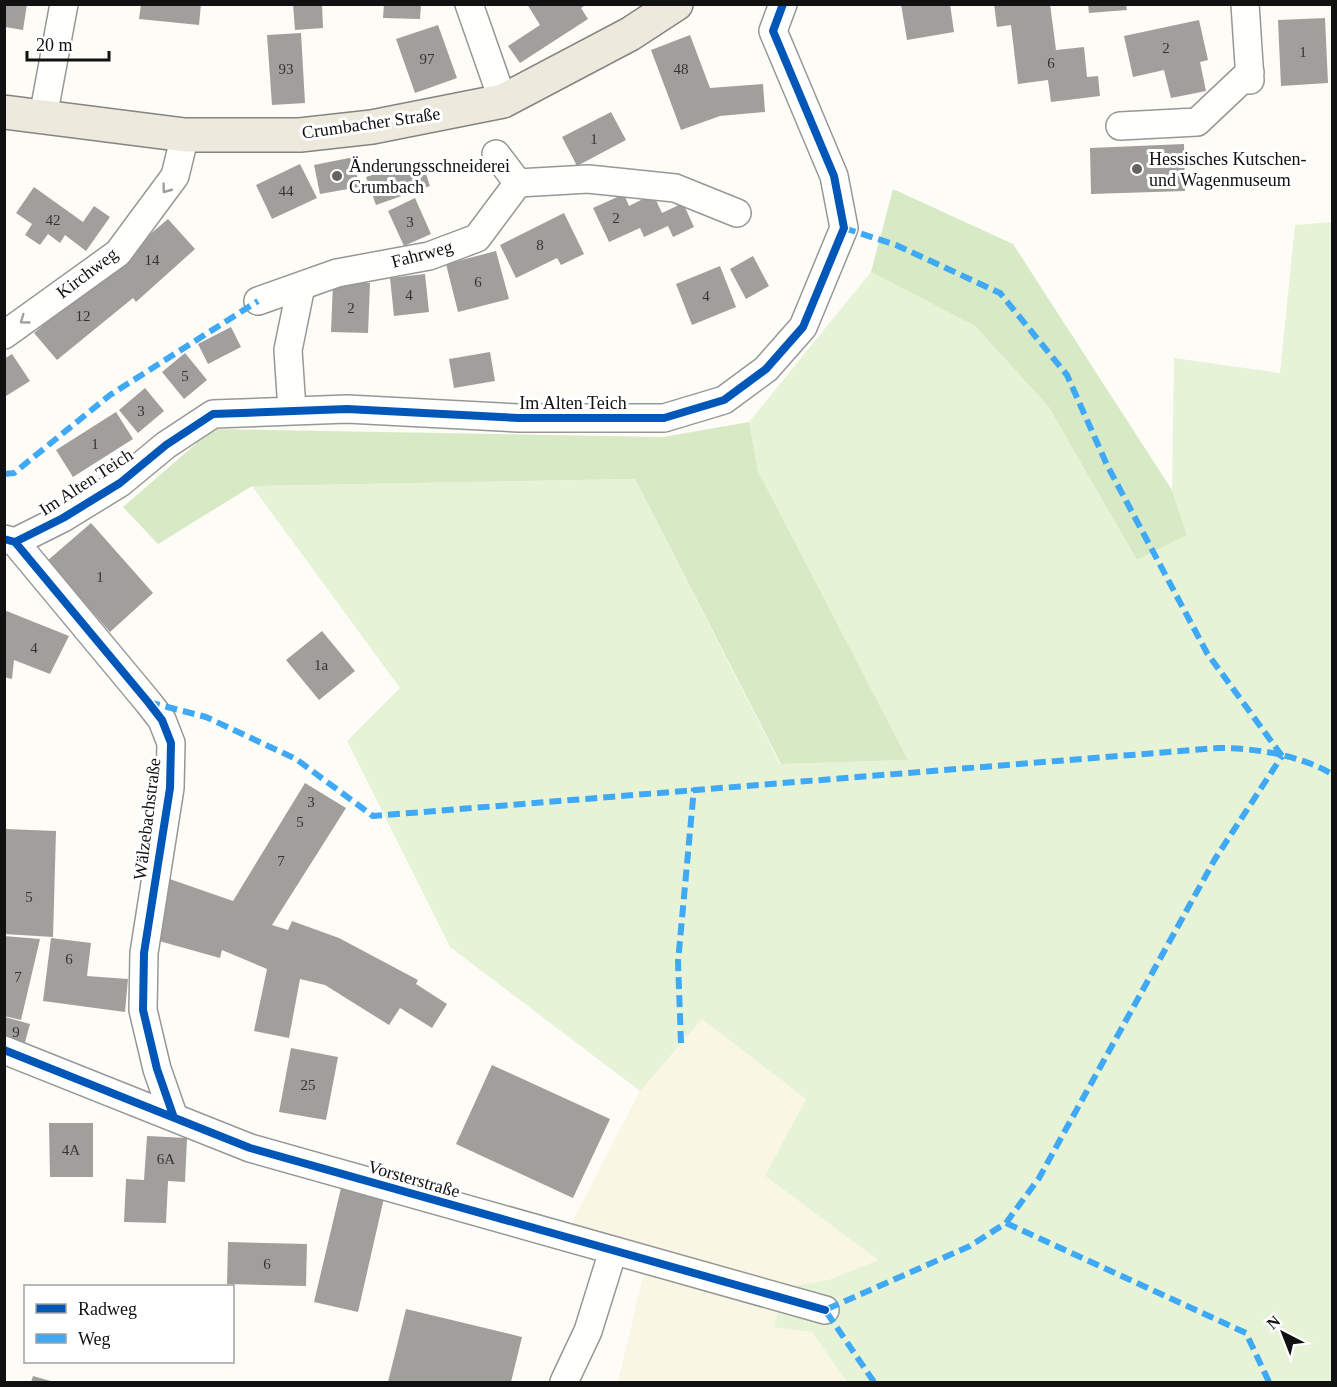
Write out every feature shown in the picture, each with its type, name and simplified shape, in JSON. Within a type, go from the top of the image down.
[{"type":"main road","name":"Crumbacher Straße","points":[[4,112],[185,135],[310,134],[372,127],[503,101],[630,34],[676,4]]},
{"type":"street","points":[[43,117],[64,4]]},
{"type":"street","points":[[469,4],[503,101]]},
{"type":"street","name":"Im Alten Teich","points":[[10,541],[63,518],[120,483],[166,445],[213,414],[347,409],[519,418],[664,418],[724,400],[766,369],[803,327],[844,228],[834,176],[773,31],[783,4]]},
{"type":"street","points":[[1120,126],[1197,122],[1250,76],[1245,4]]},
{"type":"street","name":"Kirchweg","points":[[4,334],[118,252],[175,176],[185,135]]},
{"type":"street","points":[[496,153],[518,183],[588,179],[675,188],[737,213]]},
{"type":"street","name":"Fahrweg","points":[[258,301],[337,273],[429,256],[477,238],[518,183]]},
{"type":"street","points":[[292,410],[288,350],[301,286]]},
{"type":"street","name":"Wälzebachstraße","points":[[10,541],[148,702],[162,720],[171,743],[170,788],[144,952],[143,1010],[157,1069],[172,1115]]},
{"type":"street","name":"Vorsterstraße","points":[[4,1050],[250,1148],[825,1310]]},
{"type":"street","points":[[564,1383],[588,1331],[613,1251]]},
{"type":"shaded area","points":[[702,1019],[807,1099],[765,1176],[878,1260],[828,1280],[784,1289],[847,1382],[618,1382],[644,1272],[558,1249],[640,1091]]},
{"type":"green space","points":[[893,189],[1013,244],[1172,490],[1187,535],[1137,560],[1048,406],[975,326],[871,272]]},
{"type":"green space","points":[[1332,222],[1332,1382],[847,1382],[812,1332],[774,1327],[784,1288],[828,1280],[878,1260],[765,1176],[806,1099],[702,1019],[640,1091],[450,947],[347,741],[400,688],[252,486],[635,479],[780,764],[908,760],[758,471],[749,422],[871,272],[975,326],[1048,406],[1137,560],[1187,535],[1172,490],[1174,358],[1280,373],[1295,225]]},
{"type":"green space","points":[[749,422],[758,471],[908,760],[781,764],[635,479],[252,486],[158,544],[123,507],[213,429],[663,437]]},
{"type":"building","points":[[5,4],[27,4],[23,30],[5,27]]},
{"type":"building","points":[[141,4],[201,4],[199,25],[139,19]]},
{"type":"building","points":[[293,4],[322,4],[323,28],[295,30]]},
{"type":"building","points":[[384,4],[421,4],[420,19],[383,18]]},
{"type":"building","points":[[527,4],[587,4],[581,8],[588,19],[520,63],[508,46],[540,25]]},
{"type":"building","points":[[901,4],[950,4],[954,32],[907,40]]},
{"type":"building","points":[[994,4],[1050,4],[1056,50],[1084,47],[1087,77],[1098,76],[1100,96],[1051,102],[1048,80],[1018,84],[1011,25],[997,27]]},
{"type":"building","points":[[1088,4],[1126,4],[1127,10],[1089,13]]},
{"type":"building","points":[[1325,18],[1328,83],[1281,86],[1278,20]]},
{"type":"building","points":[[1199,20],[1208,60],[1200,62],[1206,91],[1171,98],[1164,70],[1133,77],[1124,36]]},
{"type":"building","points":[[438,25],[457,78],[415,93],[396,39]]},
{"type":"building","points":[[301,33],[305,103],[272,105],[267,35]]},
{"type":"building","points":[[690,35],[710,88],[763,84],[765,112],[720,116],[681,130],[651,50]]},
{"type":"building","points":[[611,112],[626,140],[577,166],[562,137]]},
{"type":"building","name":"Hessisches Kutschen- und Wagenmuseum","points":[[1184,144],[1185,191],[1091,194],[1090,148]]},
{"type":"building","name":"Änderungsschneiderei Crumbach","points":[[354,157],[359,187],[320,194],[314,165]]},
{"type":"building","points":[[421,159],[430,186],[376,205],[366,177]]},
{"type":"building","points":[[300,164],[317,198],[272,219],[256,185]]},
{"type":"building","points":[[34,187],[83,222],[94,206],[110,217],[86,251],[65,235],[60,243],[48,234],[40,245],[25,235],[32,224],[16,213]]},
{"type":"building","points":[[624,194],[629,206],[653,194],[662,213],[683,203],[694,227],[673,237],[668,226],[644,237],[640,228],[609,242],[593,208]]},
{"type":"building","points":[[415,198],[431,234],[404,246],[388,211]]},
{"type":"building","points":[[564,213],[584,254],[561,265],[557,258],[516,278],[500,245]]},
{"type":"building","points":[[168,219],[195,249],[136,302],[133,298],[57,360],[34,333]]},
{"type":"building","points":[[496,251],[509,299],[458,312],[446,264]]},
{"type":"building","points":[[753,256],[769,286],[746,299],[730,269]]},
{"type":"building","points":[[720,266],[736,307],[692,325],[676,284]]},
{"type":"building","points":[[425,274],[429,312],[394,316],[390,278]]},
{"type":"building","points":[[333,282],[370,283],[368,333],[331,332]]},
{"type":"building","points":[[231,327],[241,347],[208,364],[198,344]]},
{"type":"building","points":[[490,352],[495,381],[454,388],[449,359]]},
{"type":"building","points":[[185,353],[207,380],[184,399],[162,372]]},
{"type":"building","points":[[12,354],[30,381],[6,396],[4,359]]},
{"type":"building","points":[[145,388],[164,411],[138,433],[119,410]]},
{"type":"building","points":[[116,412],[133,439],[73,477],[56,450]]},
{"type":"building","points":[[91,523],[153,593],[110,632],[47,561]]},
{"type":"building","points":[[4,610],[69,636],[50,674],[14,660],[12,679],[4,677]]},
{"type":"building","points":[[322,631],[355,671],[319,700],[286,660]]},
{"type":"building","points":[[305,783],[346,808],[272,925],[288,930],[292,921],[339,938],[418,980],[416,984],[447,1004],[432,1028],[400,1008],[389,1025],[325,985],[300,979],[289,1038],[254,1031],[267,969],[222,950],[220,958],[159,941],[164,877],[233,901]]},
{"type":"building","points":[[6,829],[56,831],[53,937],[4,934]]},
{"type":"building","points":[[4,936],[40,939],[21,1020],[4,1016]]},
{"type":"building","points":[[51,938],[91,943],[87,976],[128,979],[125,1012],[43,1001]]},
{"type":"building","points":[[5,1017],[30,1024],[24,1046],[5,1041]]},
{"type":"building","points":[[291,1048],[338,1057],[326,1120],[279,1112]]},
{"type":"building","points":[[492,1065],[610,1119],[573,1198],[456,1144]]},
{"type":"building","points":[[49,1123],[93,1123],[93,1177],[50,1177]]},
{"type":"building","points":[[147,1136],[187,1138],[185,1182],[168,1181],[166,1223],[124,1222],[126,1179],[144,1180]]},
{"type":"building","points":[[341,1188],[384,1198],[358,1312],[314,1302]]},
{"type":"building","points":[[228,1242],[307,1244],[306,1286],[227,1284]]},
{"type":"building","points":[[406,1309],[522,1337],[511,1382],[388,1382]]},
{"type":"building","points":[[33,1376],[54,1382],[31,1382]]},
{"type":"marked path","points":[[844,228],[896,245],[1000,293],[1067,375],[1107,465],[1207,653],[1282,756]]},
{"type":"marked path","points":[[4,474],[14,473],[110,395],[258,301]]},
{"type":"marked path","points":[[148,702],[206,717],[296,759],[373,816],[1218,748],[1247,749],[1292,757],[1332,774]]},
{"type":"marked path","points":[[874,1382],[825,1310],[970,1246],[1006,1223],[1039,1178],[1215,859],[1282,756]]},
{"type":"marked path","points":[[681,1043],[678,962],[694,788]]},
{"type":"marked path","points":[[1006,1223],[1246,1333],[1269,1382]]},
{"type":"cycle path","points":[[4,539],[15,542],[63,518],[120,483],[166,445],[213,414],[347,409],[519,418],[664,418],[724,400],[766,369],[803,327],[844,228],[834,176],[773,31],[783,4]]},
{"type":"cycle path","points":[[15,542],[162,720],[171,743],[170,788],[144,953],[143,1010],[157,1069],[173,1115]]},
{"type":"cycle path","points":[[4,1050],[250,1148],[825,1310]]},
{"type":"place","name":"Hessisches Kutschen- und Wagenmuseum","points":[[1137,169]]},
{"type":"place","name":"Änderungsschneiderei Crumbach","points":[[337,176]]}]
